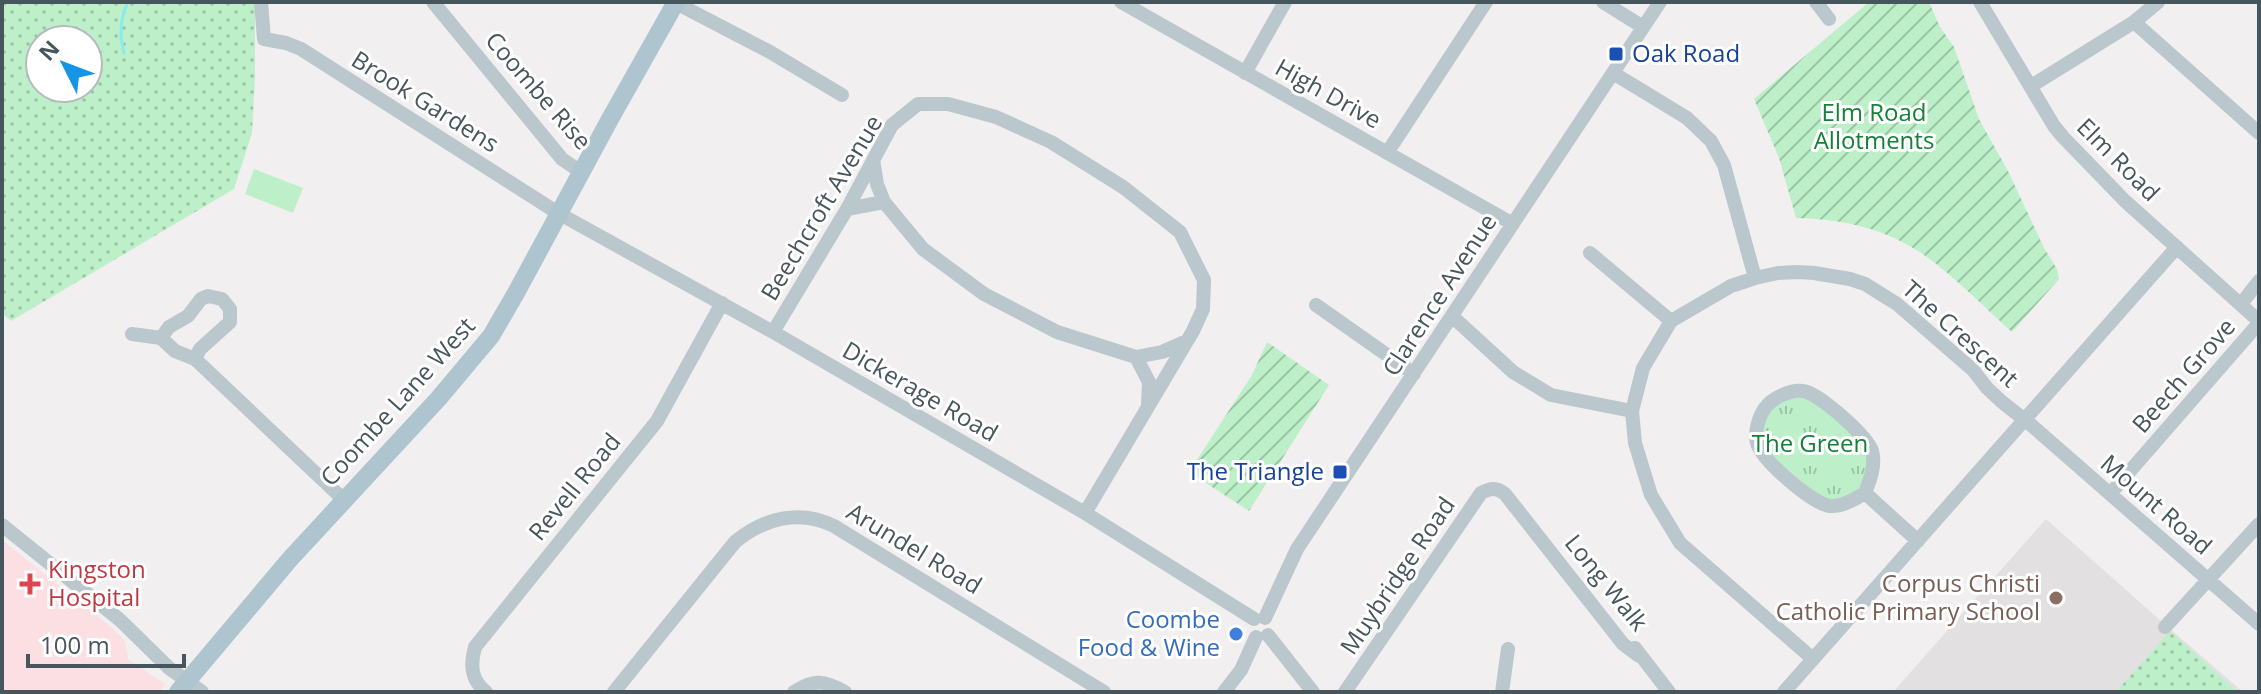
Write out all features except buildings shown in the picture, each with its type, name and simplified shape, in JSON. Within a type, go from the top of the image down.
[{"type":"main road","name":"Coombe Lane West","points":[[182,686],[344,500],[482,349],[676,2]]},
{"type":"street","name":"Brook Gardens","points":[[261,2],[264,39],[301,49],[558,213]]},
{"type":"street","name":"Coombe Rise","points":[[433,2],[562,159],[581,172]]},
{"type":"street","points":[[676,2],[842,95]]},
{"type":"street","name":"High Drive","points":[[1121,2],[1513,224]]},
{"type":"street","points":[[1245,73],[1285,2]]},
{"type":"street","points":[[1387,153],[1486,2]]},
{"type":"street","points":[[1603,2],[1643,27]]},
{"type":"street","name":"Clarence Avenue","points":[[1260,618],[1297,549],[1660,2]]},
{"type":"street","points":[[1816,2],[1829,19]]},
{"type":"street","name":"Elm Road","points":[[1980,2],[2063,137],[2125,201],[2259,322]]},
{"type":"street","points":[[2031,86],[2134,22],[2158,2]]},
{"type":"street","points":[[2134,22],[2259,133]]},
{"type":"street","points":[[1613,73],[1687,118],[1711,141],[1724,165],[1755,278]]},
{"type":"street","name":"Beechcroft Avenue","points":[[773,332],[847,209],[892,125],[918,104],[948,104],[996,117],[1051,142],[1123,187],[1180,232],[1204,280],[1203,309],[1193,331],[1085,513]]},
{"type":"street","points":[[873,160],[884,202],[923,249],[984,294],[1057,332],[1136,357],[1162,352],[1187,341]]},
{"type":"street","points":[[847,209],[884,202]]},
{"type":"street","name":"Dickerage Road","points":[[558,213],[773,332],[1260,618]]},
{"type":"street","points":[[1784,692],[2177,247]]},
{"type":"street","points":[[1590,253],[1671,321]]},
{"type":"street","name":"The Crescent","points":[[1813,659],[1680,543],[1651,495],[1635,443],[1632,411],[1643,368],[1671,321],[1715,295],[1755,278],[1778,273],[1834,275],[1865,284],[1897,304],[1973,370],[1987,388],[2024,420]]},
{"type":"street","points":[[2241,304],[2259,281]]},
{"type":"street","points":[[161,338],[169,327],[188,316],[201,299],[208,296],[222,299],[230,309],[230,322],[200,349],[195,359]]},
{"type":"street","name":"Revell Road","points":[[486,692],[474,679],[472,659],[475,647],[657,421],[722,303]]},
{"type":"street","points":[[1316,305],[1414,374]]},
{"type":"street","points":[[1453,317],[1513,372],[1551,395],[1632,411]]},
{"type":"street","name":"Beech Grove","points":[[2110,494],[2259,322]]},
{"type":"street","points":[[132,334],[161,338],[175,351],[195,359],[344,500]]},
{"type":"street","points":[[1136,357],[1149,382],[1148,409]]},
{"type":"street","points":[[1803,391],[1818,397],[1861,435],[1872,451],[1873,461],[1865,493],[1851,501],[1830,506],[1809,497],[1764,457],[1757,442],[1758,421],[1767,405],[1785,393],[1803,391]]},
{"type":"street","name":"Mount Road","points":[[2024,420],[2259,624]]},
{"type":"street","name":"Long Walk","points":[[1490,488],[1505,494],[1566,561],[1669,692]]},
{"type":"street","name":"Muybridge Road","points":[[1345,692],[1481,493],[1490,488]]},
{"type":"street","points":[[1865,493],[1918,541]]},
{"type":"street","name":"Arundel Road","points":[[614,692],[735,542],[759,526],[795,516],[809,517],[834,526],[1104,692]]},
{"type":"street","points":[[2165,627],[2259,524]]},
{"type":"street","points":[[2,525],[111,613],[169,668],[182,686],[202,692]]},
{"type":"street","points":[[1260,618],[1250,628],[1262,636],[1313,692]]},
{"type":"street","points":[[1227,691],[1262,636]]},
{"type":"street","points":[[1502,692],[1508,649]]},
{"type":"street","points":[[794,692],[813,681],[830,684],[845,692]]},
{"type":"shaded area","name":"Corpus Christi Catholic Primary School","points":[[2046,519],[2161,621],[2243,692],[1893,692]]},
{"type":"shaded area","name":"Kingston Hospital","points":[[2,540],[112,628],[125,641],[128,659],[165,684],[159,692],[2,692]]},
{"type":"green space","points":[[2,2],[255,2],[252,133],[234,189],[11,321],[2,313]]},
{"type":"green space","name":"Elm Road Allotments","points":[[1869,2],[1929,2],[1940,27],[1954,47],[1979,119],[2057,269],[2059,279],[2012,332],[1946,272],[1894,238],[1830,220],[1796,218],[1779,158],[1754,99]]},
{"type":"green space","points":[[254,169],[303,188],[293,213],[245,194]]},
{"type":"green space","points":[[1267,342],[1329,385],[1249,511],[1189,472],[1252,375]]},
{"type":"green space","name":"The Green","points":[[1803,391],[1872,451],[1865,493],[1830,506],[1764,457],[1758,421],[1767,405]]},
{"type":"green space","points":[[2170,631],[2238,692],[2116,692]]},
{"type":"waterway","points":[[124,53],[121,27],[128,2]]},
{"type":"place","name":"Oak Road","points":[[1616,54]]},
{"type":"place","name":"The Triangle","points":[[1340,472]]},
{"type":"place","name":"Kingston Hospital","points":[[30,584]]},
{"type":"place","name":"Corpus Christi Catholic Primary School","points":[[2056,598]]},
{"type":"place","name":"Coombe Food & Wine","points":[[1236,634]]}]
